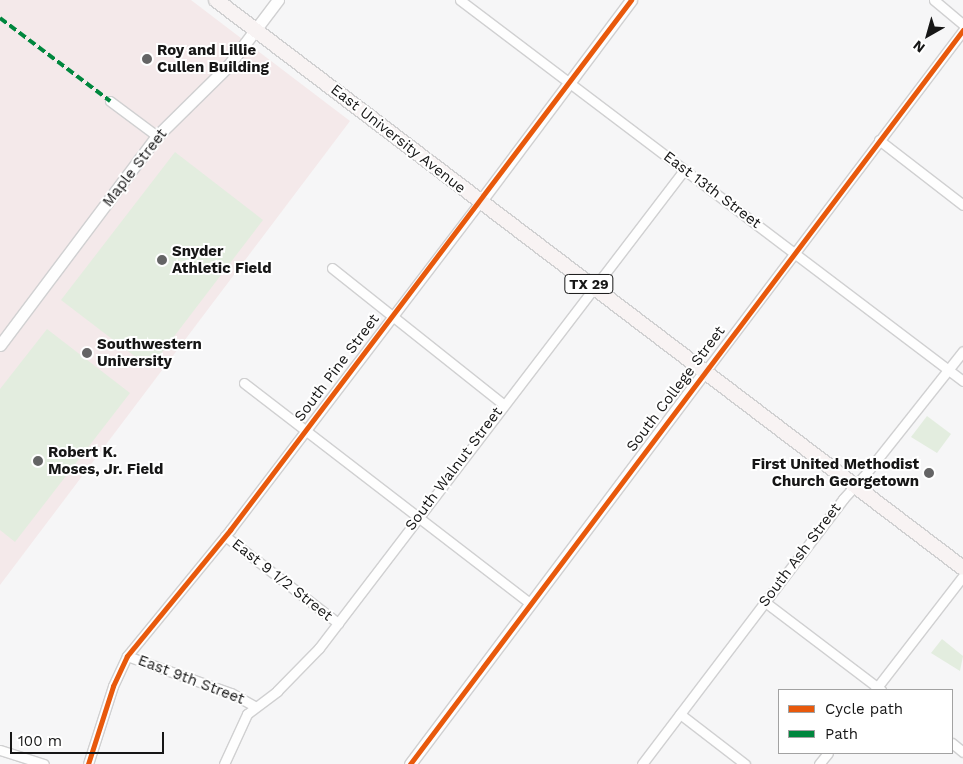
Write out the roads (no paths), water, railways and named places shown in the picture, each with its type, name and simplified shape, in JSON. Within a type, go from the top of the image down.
[{"type":"main road","name":"East University Avenue","points":[[216,0],[704,373],[856,484],[963,568]]},
{"type":"street","name":"Maple Street","points":[[0,345],[157,136],[228,66],[278,0]]},
{"type":"street","name":"East 13th Street","points":[[460,0],[963,381]]},
{"type":"street","name":"South Pine Street","points":[[88,764],[113,686],[127,656],[225,536],[480,202],[631,0]]},
{"type":"street","points":[[934,0],[963,24]]},
{"type":"street","name":"South College Street","points":[[410,764],[963,30]]},
{"type":"street","points":[[110,101],[157,136]]},
{"type":"street","points":[[879,140],[963,206]]},
{"type":"street","name":"South Walnut Street","points":[[224,764],[241,722],[254,706],[289,679],[338,623],[417,516],[684,170]]},
{"type":"street","points":[[332,268],[503,404]]},
{"type":"street","points":[[0,335],[13,328]]},
{"type":"street","name":"South Ash Street","points":[[642,764],[856,484],[963,351]]},
{"type":"street","points":[[244,383],[530,603]]},
{"type":"street","name":"East 9 1/2 Street","points":[[225,536],[338,623]]},
{"type":"street","points":[[765,602],[878,689],[963,576]]},
{"type":"street","name":"East 9th Street","points":[[127,656],[231,693],[254,706]]},
{"type":"street","points":[[680,714],[745,764]]},
{"type":"street","points":[[953,744],[963,752]]},
{"type":"street","points":[[0,750],[44,764]]},
{"type":"street","points":[[819,764],[827,754]]},
{"type":"place","name":"Roy and Lillie Cullen Building","points":[[147,59]]},
{"type":"place","name":"Snyder Athletic Field","points":[[162,260]]},
{"type":"place","name":"Southwestern University","points":[[87,353]]},
{"type":"place","name":"Robert K. Moses, Jr. Field","points":[[38,461]]},
{"type":"place","name":"First United Methodist Church Georgetown","points":[[929,473]]}]
